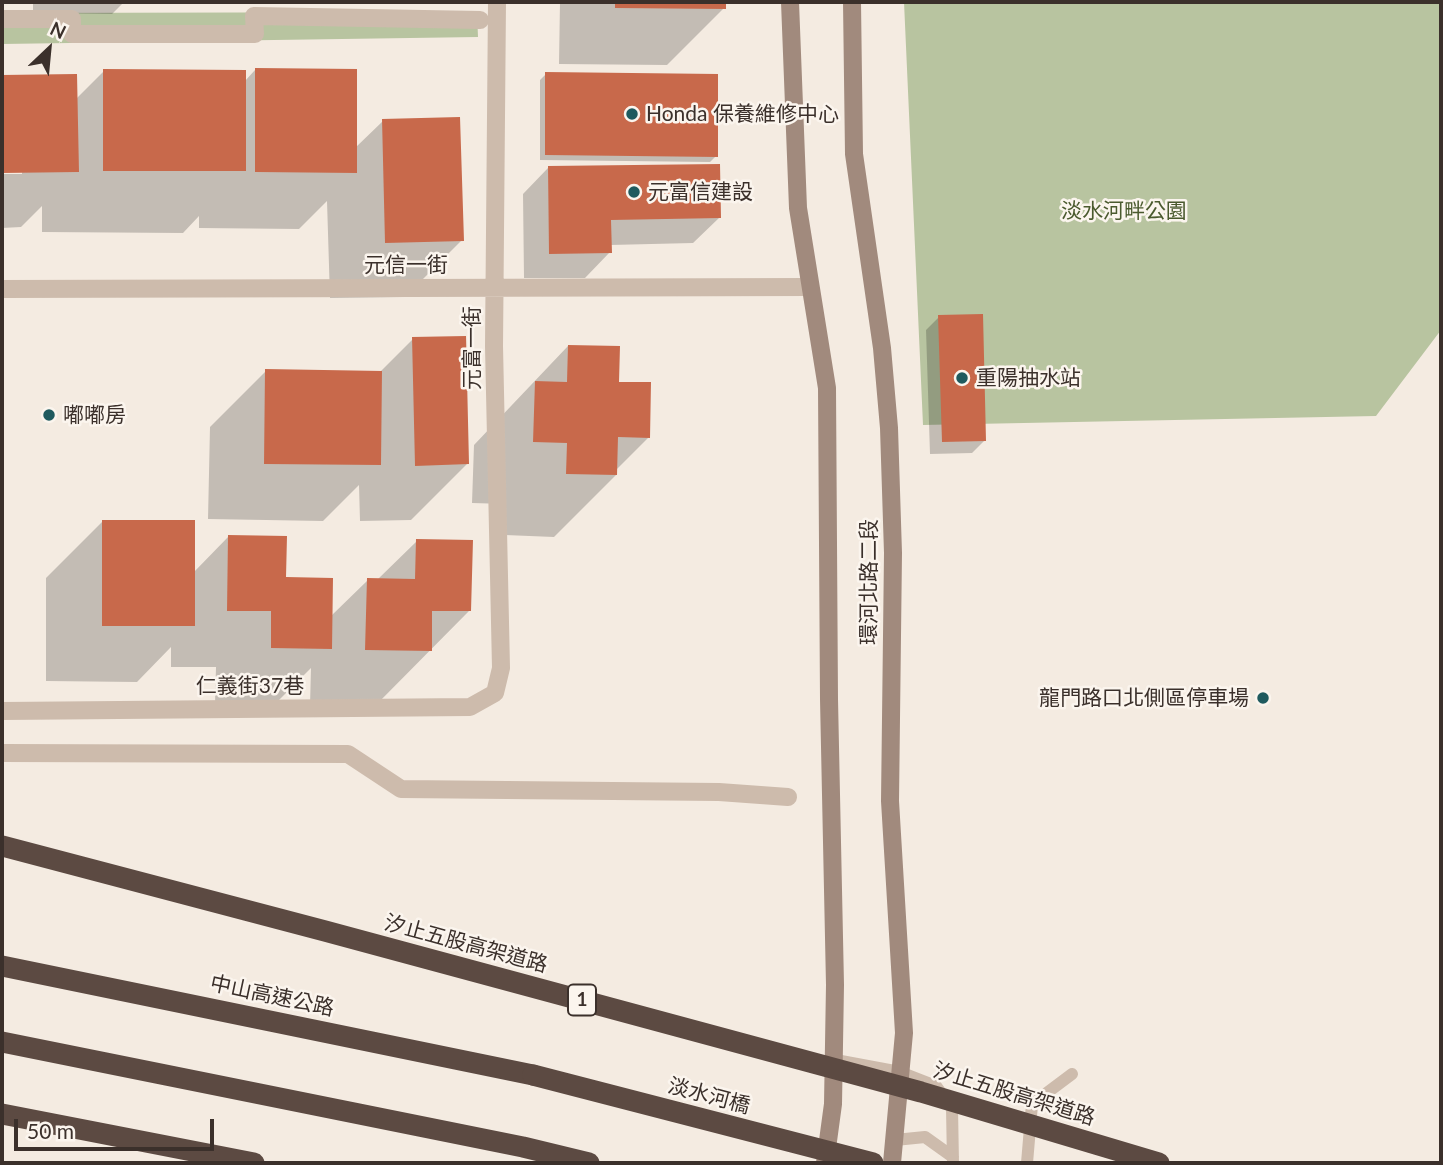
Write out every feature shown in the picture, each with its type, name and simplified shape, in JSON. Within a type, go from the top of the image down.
[{"type":"highway","name":"汐止五股高架道路","points":[[2,846],[921,1092],[1159,1163]]},
{"type":"highway","name":"中山高速公路","points":[[2,966],[533,1075]]},
{"type":"highway","points":[[2,1042],[523,1147],[589,1163]]},
{"type":"highway","name":"淡水河橋","points":[[533,1075],[873,1163]]},
{"type":"highway","points":[[2,1114],[254,1163]]},
{"type":"main road","name":"環河北路二段","points":[[790,2],[798,208],[827,388],[829,699],[835,985],[833,1104],[825,1163]]},
{"type":"main road","name":"環河北路二段","points":[[852,2],[855,154],[882,348],[889,428],[893,553],[890,801],[904,1033],[891,1163]]},
{"type":"street","name":"元富一街","points":[[495,692],[501,668],[495,289],[497,2]]},
{"type":"street","points":[[2,19],[72,19],[72,34],[255,34],[254,16],[480,20]]},
{"type":"street","name":"元信一街","points":[[2,289],[810,287]]},
{"type":"street","name":"仁義街37巷","points":[[2,711],[470,707],[495,692]]},
{"type":"street","points":[[2,753],[348,754],[401,789],[719,792],[788,797]]},
{"type":"lane","points":[[834,1059],[900,1072],[936,1086],[952,1108],[953,1160]]},
{"type":"lane","points":[[1027,1163],[1032,1104],[1072,1074]]},
{"type":"lane","points":[[895,1140],[925,1137],[953,1160]]},
{"type":"green space","name":"淡水河畔公園","points":[[904,2],[1441,2],[1441,330],[1376,416],[923,425]]},
{"type":"green space","points":[[477,12],[478,37],[2,44],[2,13]]},
{"type":"building","points":[[615,2],[726,2],[726,9],[615,8]]},
{"type":"building","points":[[255,68],[357,69],[357,173],[255,172]]},
{"type":"building","points":[[103,69],[246,70],[246,171],[103,171]]},
{"type":"building","name":"Honda 保養維修中心","points":[[545,72],[718,74],[718,157],[545,155]]},
{"type":"building","points":[[77,74],[79,172],[2,173],[2,75]]},
{"type":"building","points":[[460,117],[464,241],[385,243],[382,119]]},
{"type":"building","name":"元富信建設","points":[[720,164],[721,218],[611,220],[612,253],[549,254],[548,166]]},
{"type":"building","name":"重陽抽水站","points":[[983,314],[986,441],[942,442],[938,315]]},
{"type":"building","points":[[466,336],[469,464],[415,466],[412,337]]},
{"type":"building","points":[[568,345],[620,346],[619,382],[651,382],[650,438],[618,437],[617,475],[566,474],[567,443],[533,442],[535,381],[567,382]]},
{"type":"building","points":[[265,369],[382,371],[381,465],[264,464]]},
{"type":"building","points":[[102,520],[195,520],[195,626],[102,626]]},
{"type":"building","points":[[228,535],[287,536],[286,577],[333,578],[332,649],[271,648],[271,611],[227,611]]},
{"type":"building","points":[[416,539],[473,540],[471,611],[432,611],[432,651],[365,650],[367,578],[415,579]]},
{"type":"place","name":"Honda 保養維修中心","points":[[632,114]]},
{"type":"place","name":"元富信建設","points":[[634,192]]},
{"type":"place","name":"重陽抽水站","points":[[962,378]]},
{"type":"place","name":"嘟嘟房","points":[[49,415]]},
{"type":"place","name":"龍門路口北側區停車場","points":[[1263,698]]}]
